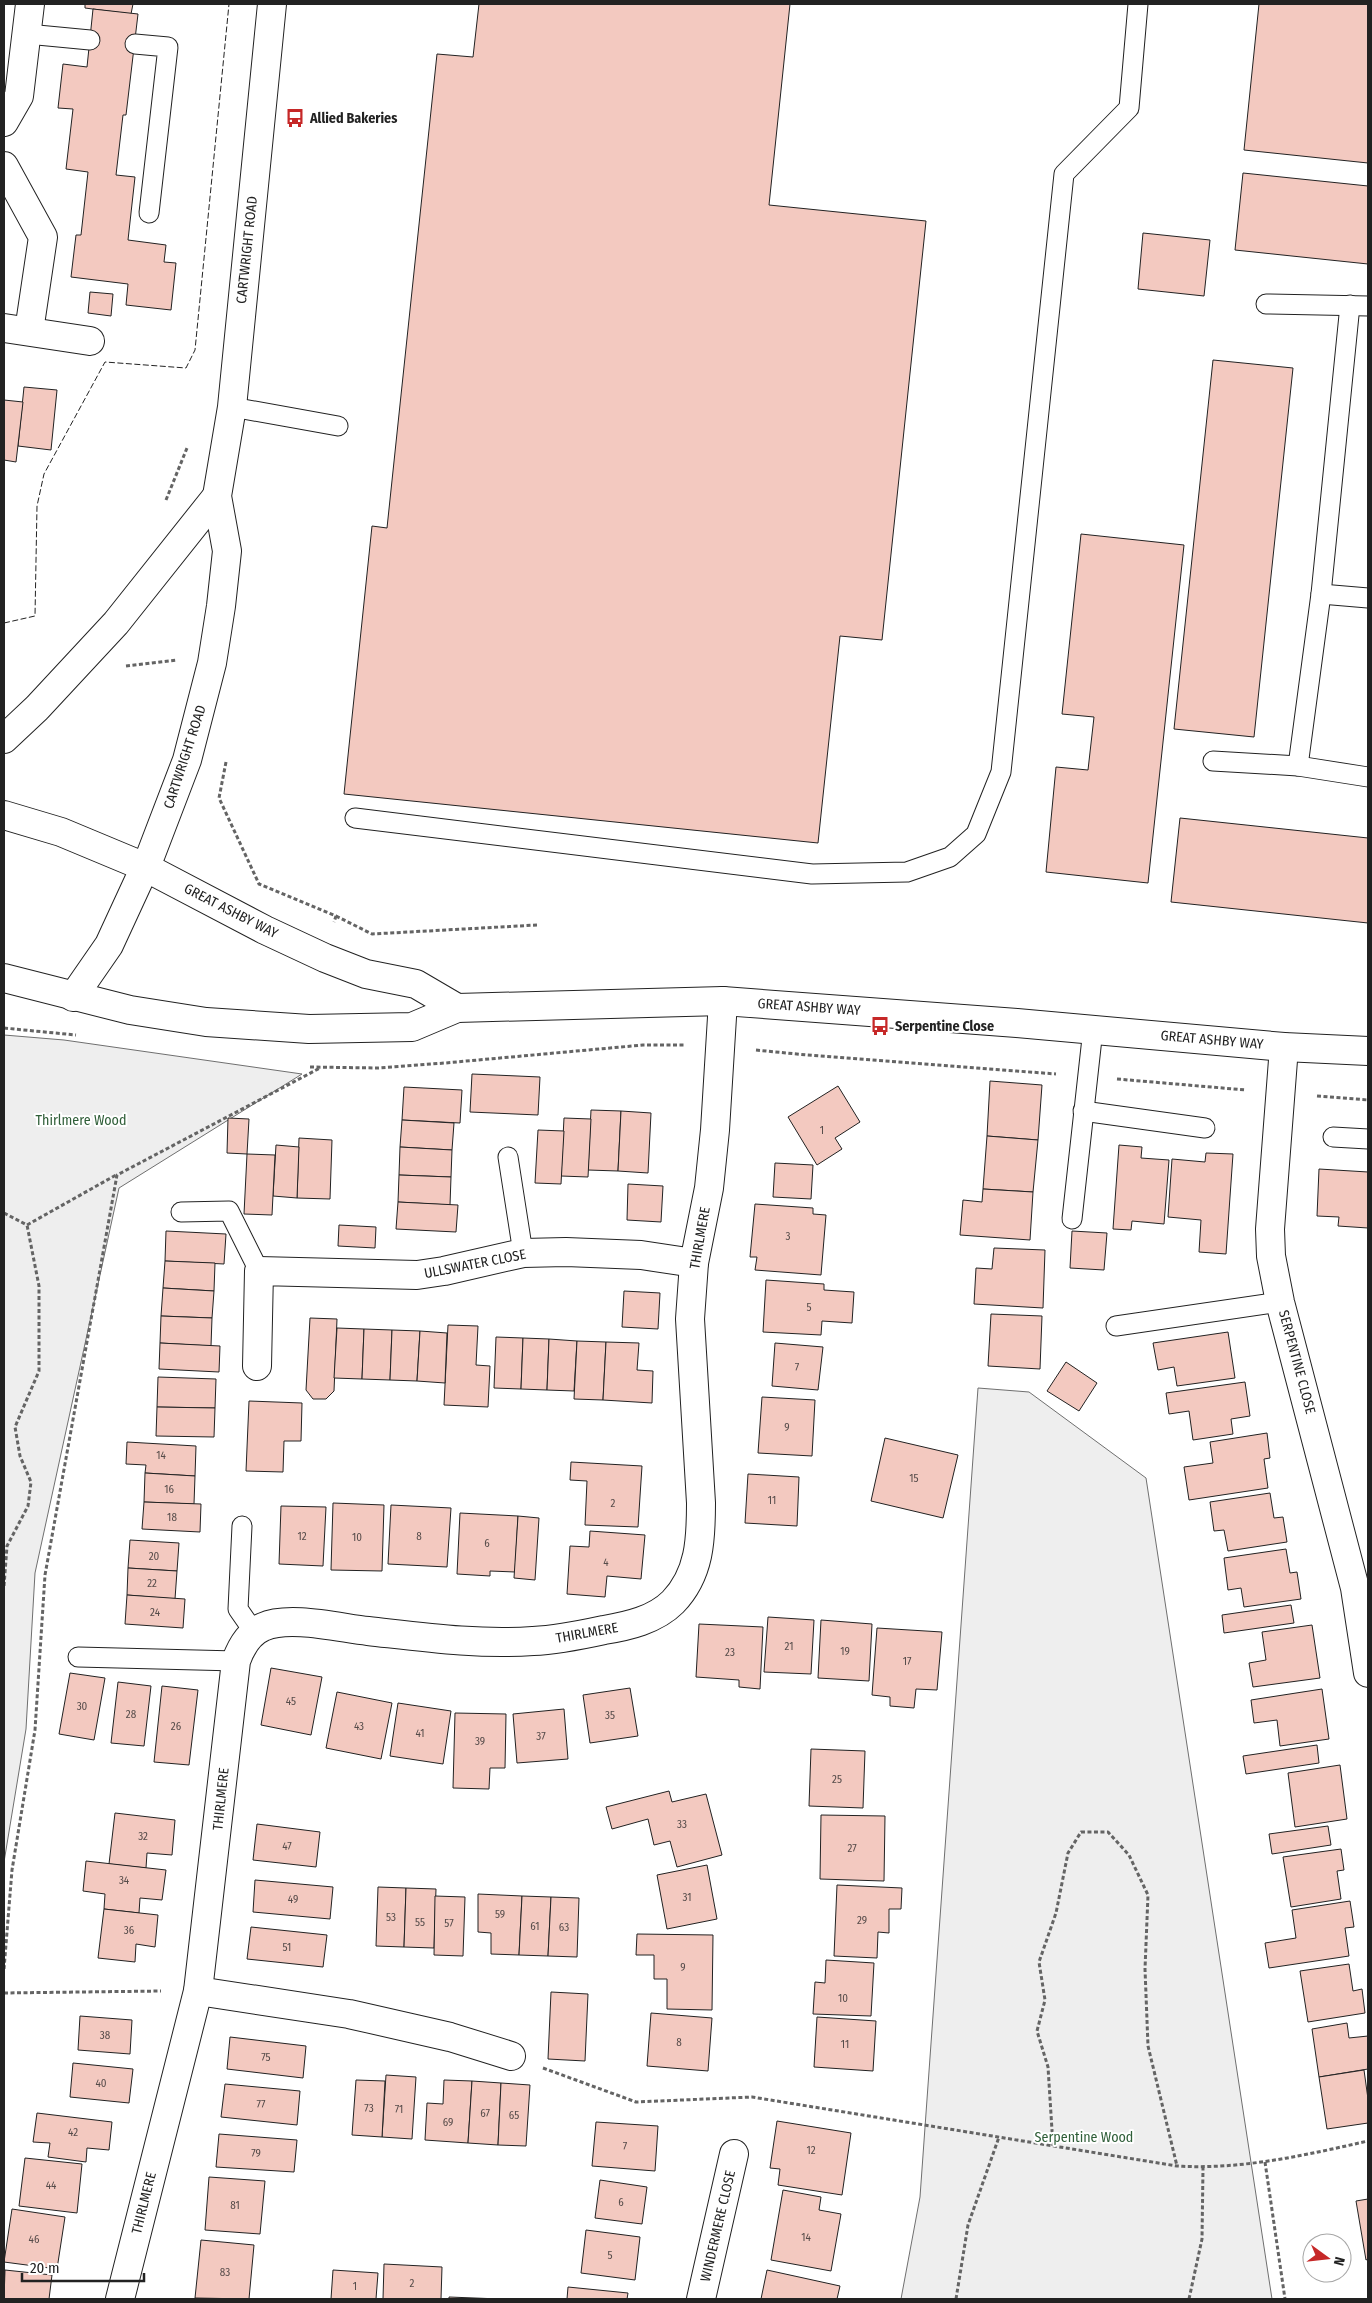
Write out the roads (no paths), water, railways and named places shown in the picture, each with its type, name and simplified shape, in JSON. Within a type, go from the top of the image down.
[{"type":"street","points":[[4,122],[19,96],[30,4]]},
{"type":"street","name":"CARTWRIGHT ROAD","points":[[73,997],[109,945],[145,867],[187,760],[212,664],[227,551],[217,496],[232,407],[272,4]]},
{"type":"street","points":[[4,166],[43,237],[17,329],[90,341]]},
{"type":"street","name":"CARTWRIGHT ROAD","points":[[4,739],[37,708],[116,624],[217,496]]},
{"type":"street","name":"GREAT ASHBY WAY","points":[[4,815],[61,832],[145,867],[265,930],[325,958],[366,974],[416,984],[457,1008]]},
{"type":"street","name":"GREAT ASHBY WAY","points":[[4,978],[130,1010],[206,1022],[309,1029],[412,1028],[457,1008],[723,1001],[1093,1029],[1284,1047],[1368,1051]]},
{"type":"street","name":"THIRLMERE","points":[[120,2299],[198,1991],[206,1938],[236,1661],[245,1641],[264,1626],[276,1623],[298,1622],[430,1638],[533,1641],[566,1638],[640,1622],[673,1602],[695,1567],[701,1534],[690,1319],[694,1263],[711,1169],[723,1001]]},
{"type":"street","name":"SERPENTINE CLOSE","points":[[1284,1047],[1270,1229],[1271,1256],[1280,1302],[1355,1588],[1368,1673]]},
{"type":"street","name":"ULLSWATER CLOSE","points":[[259,1271],[417,1275],[523,1253],[566,1252],[641,1255],[694,1263]]},
{"type":"street","points":[[257,1366],[259,1271]]},
{"type":"street","points":[[198,1991],[349,2014],[450,2037],[511,2056]]},
{"type":"street","name":"WINDERMERE CLOSE","points":[[701,2299],[734,2154]]},
{"type":"lane","points":[[355,818],[812,874],[907,872],[950,857],[976,834],[1001,772],[1064,174],[1130,108],[1138,4]]},
{"type":"lane","points":[[27,34],[90,40]]},
{"type":"lane","points":[[134,44],[168,47],[148,214]]},
{"type":"lane","points":[[1266,304],[1359,305],[1298,766]]},
{"type":"lane","points":[[232,407],[338,426]]},
{"type":"lane","points":[[1321,594],[1368,598]]},
{"type":"lane","points":[[1213,761],[1298,766],[1368,777]]},
{"type":"lane","points":[[1072,1218],[1093,1029]]},
{"type":"lane","points":[[1083,1111],[1205,1128]]},
{"type":"lane","points":[[1333,1137],[1368,1139]]},
{"type":"lane","points":[[508,1157],[523,1253]]},
{"type":"lane","points":[[181,1212],[229,1211],[259,1271]]},
{"type":"lane","points":[[1116,1326],[1280,1302]]},
{"type":"lane","points":[[242,1526],[238,1609],[254,1632]]},
{"type":"lane","points":[[78,1657],[236,1661]]},
{"type":"place","name":"Allied Bakeries","points":[[295,118]]},
{"type":"place","name":"Serpentine Close","points":[[880,1026]]},
{"type":"park label","name":"Thirlmere Wood","points":[[81,1120]]},
{"type":"park label","name":"Serpentine Wood","points":[[1084,2137]]}]
